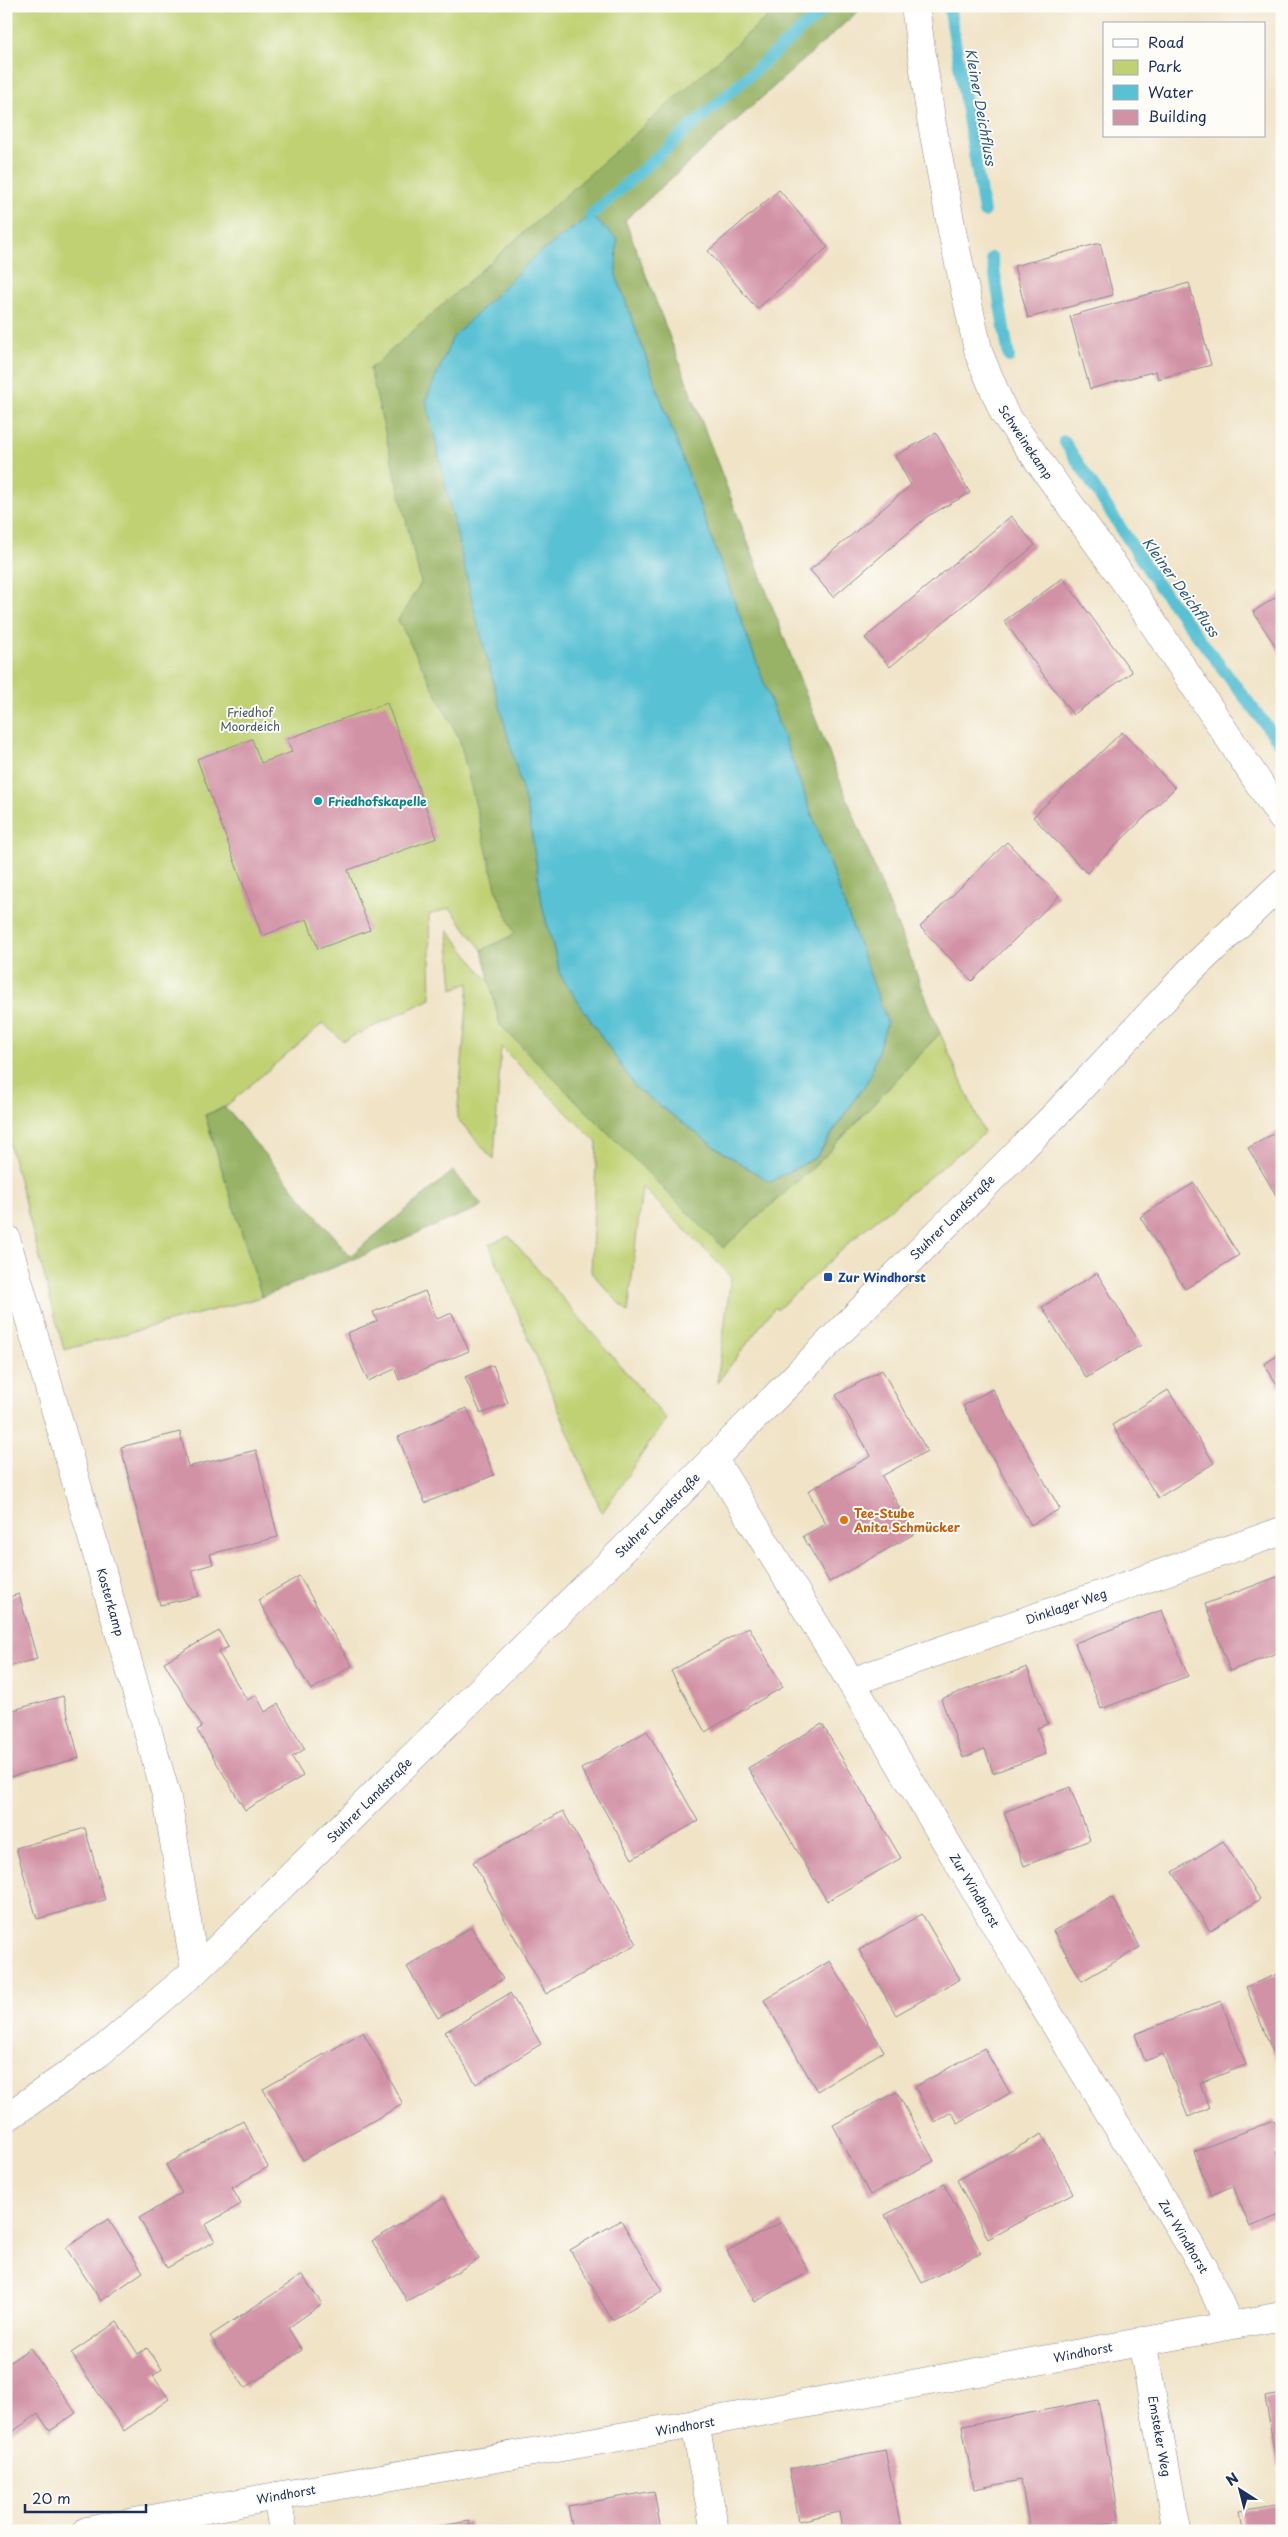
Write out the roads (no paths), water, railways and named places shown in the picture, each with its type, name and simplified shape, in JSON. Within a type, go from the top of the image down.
[{"type":"street","name":"Schweinekamp","points":[[915,6],[933,129],[953,236],[979,354],[1004,413],[1129,587],[1282,818]]},
{"type":"street","name":"Stuhrer Landstraße","points":[[6,2118],[99,2053],[195,1971],[622,1551],[1057,1113],[1192,969],[1282,883]]},
{"type":"street","name":"Kosterkamp","points":[[6,1238],[167,1798],[195,1971]]},
{"type":"street","name":"Zur Windhorst","points":[[713,1458],[851,1682],[1042,2003],[1204,2268],[1229,2325]]},
{"type":"street","name":"Dinklager Weg","points":[[851,1682],[1282,1531]]},
{"type":"street","name":"Windhorst","points":[[87,2531],[277,2496],[695,2424],[1282,2316]]},
{"type":"street","name":"Emsteker Weg","points":[[1142,2341],[1177,2531]]},
{"type":"street","points":[[695,2424],[715,2531]]},
{"type":"street","points":[[277,2496],[283,2531]]},
{"type":"water","points":[[591,215],[617,239],[616,275],[887,1022],[870,1077],[816,1157],[770,1182],[715,1147],[636,1088],[561,976],[543,909],[529,816],[475,613],[426,400],[453,337],[533,258]]},
{"type":"waterway","points":[[591,215],[828,6]]},
{"type":"waterway","name":"Kleiner Deichfluss","points":[[949,6],[984,212]]},
{"type":"waterway","name":"Kleiner Deichfluss","points":[[992,258],[1009,357]]},
{"type":"waterway","name":"Kleiner Deichfluss","points":[[1064,441],[1156,582],[1282,746]]},
{"type":"place","name":"Friedhofskapelle","points":[[318,801]]},
{"type":"place","name":"Zur Windhorst","points":[[828,1277]]},
{"type":"place","name":"Tee-Stube Anita Schmücker","points":[[844,1520]]},
{"type":"park label","name":"Friedhof Moordeich","points":[[250,719]]}]
